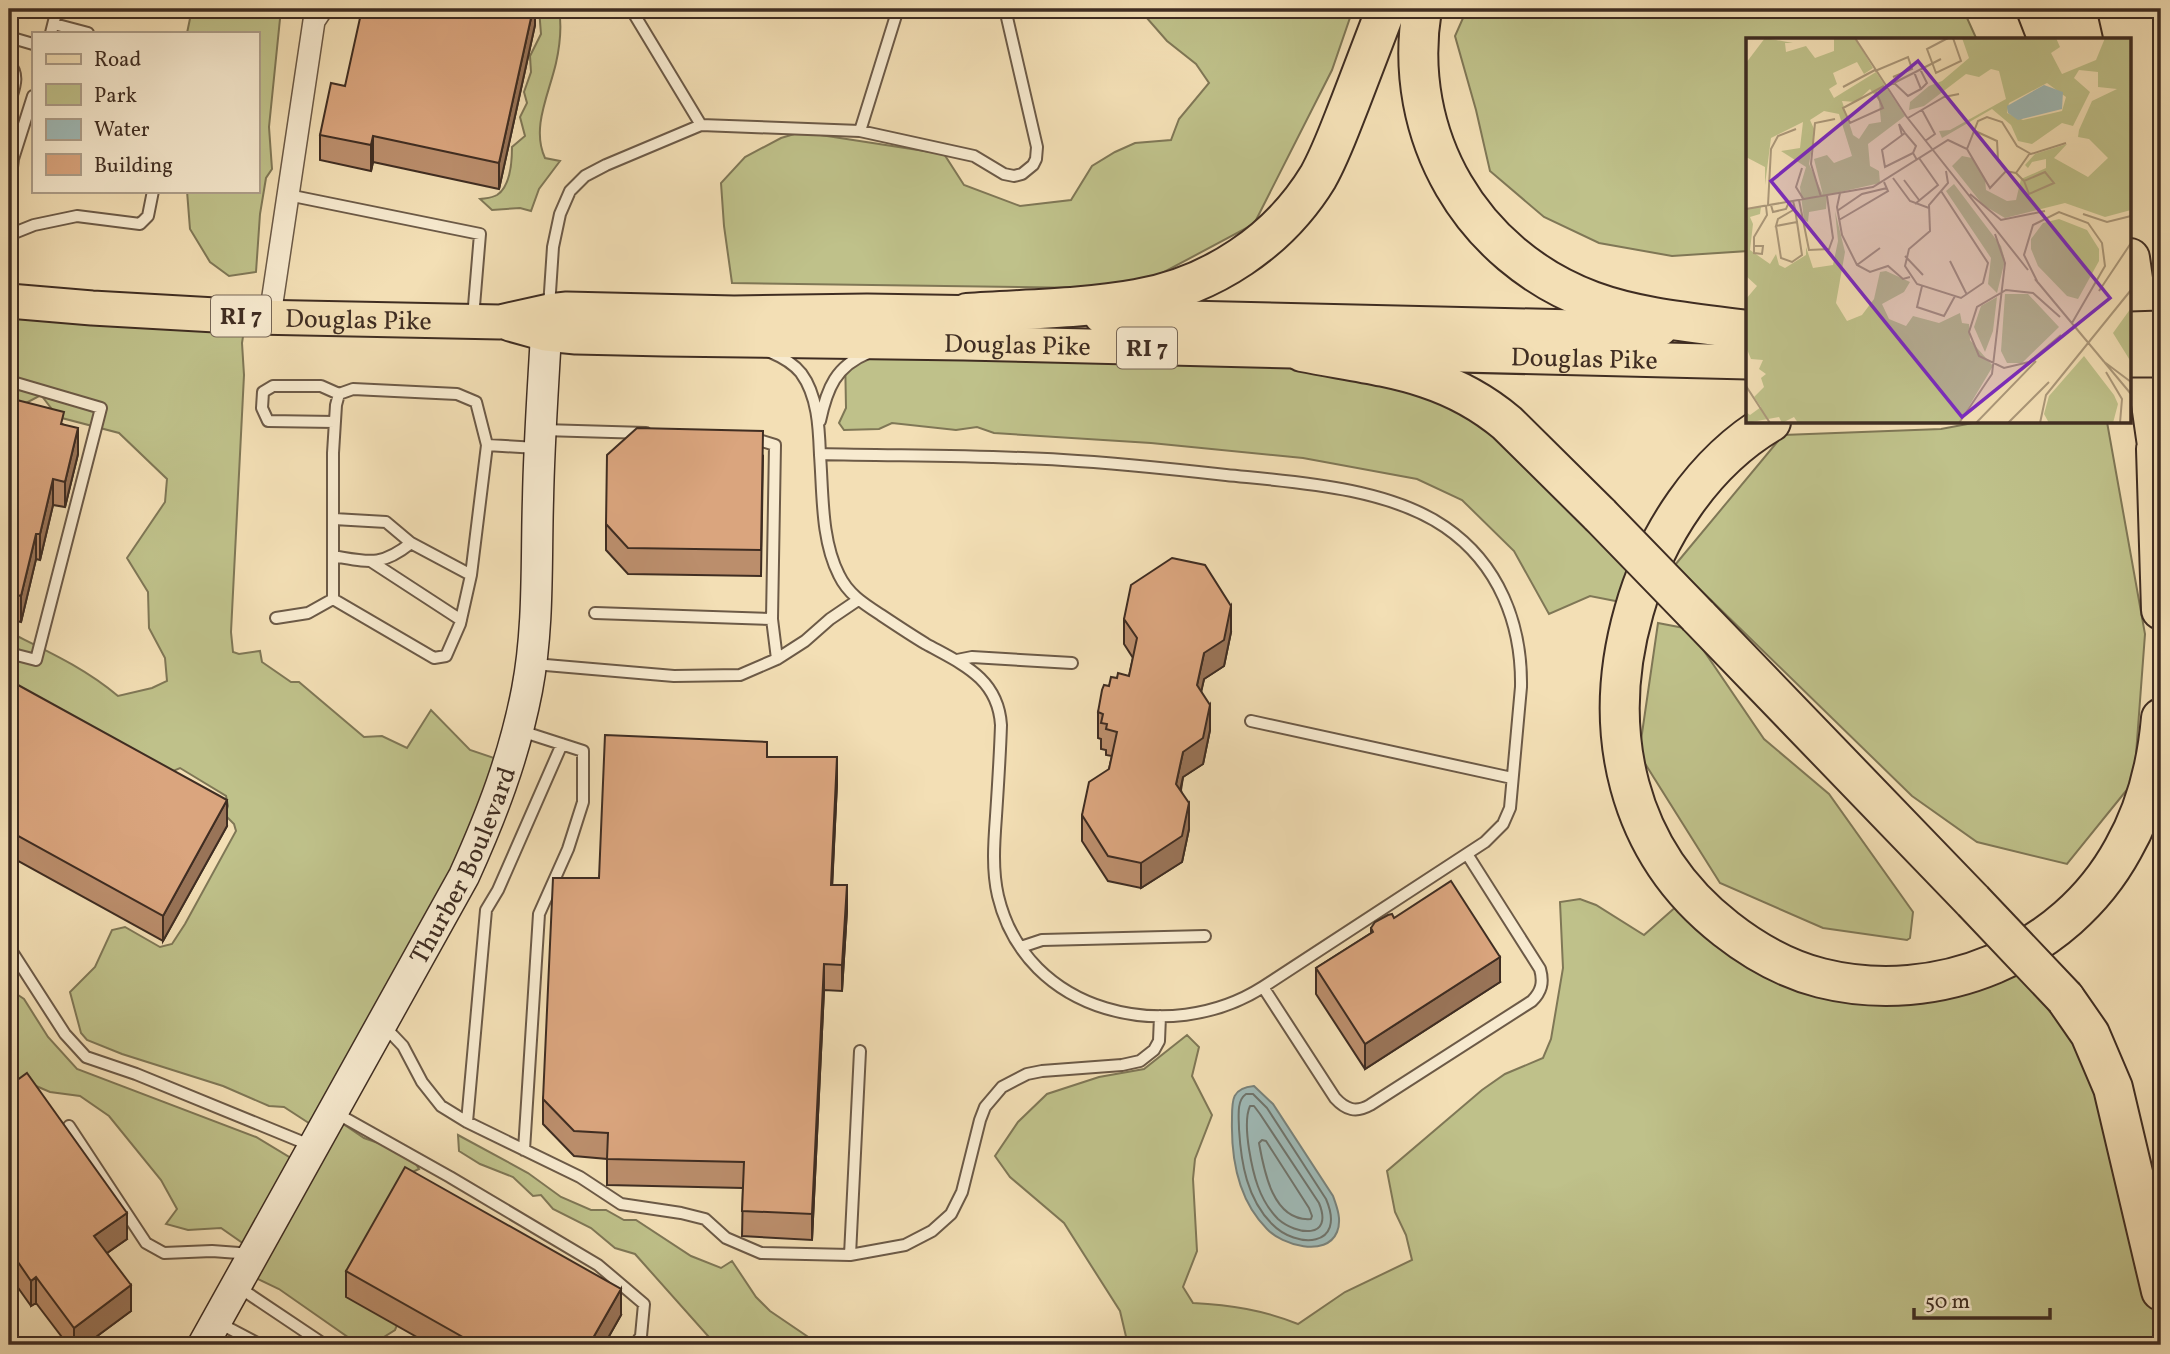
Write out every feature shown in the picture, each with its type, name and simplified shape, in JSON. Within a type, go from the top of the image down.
[{"type":"highway","points":[[967,313],[1139,299],[1206,277],[1251,251],[1294,210],[1318,177],[1386,9]]},
{"type":"highway","points":[[1422,9],[1417,51],[1418,76],[1427,125],[1440,160],[1458,194],[1488,232],[1537,273],[1569,292],[1591,301],[1635,313],[1746,330]]},
{"type":"highway","points":[[2036,9],[2047,38]]},
{"type":"highway","points":[[2076,9],[2083,38]]},
{"type":"highway","points":[[2132,268],[2144,327],[2159,455],[2155,460],[2161,611]]},
{"type":"highway","points":[[2132,291],[2144,327]]},
{"type":"highway","points":[[1303,352],[1411,373],[1462,391],[1507,423],[1600,515],[2065,998],[2093,1041],[2113,1088],[2161,1291]]},
{"type":"highway","points":[[1768,424],[1748,437],[1720,462],[1694,491],[1671,525],[1651,562],[1639,594],[1630,624],[1623,666],[1621,734],[1627,776],[1639,815],[1654,848],[1675,879],[1700,907],[1730,933],[1767,956],[1803,972],[1864,985],[1930,983],[1974,972],[2013,956],[2070,916],[2099,885],[2122,852],[2142,810],[2155,763],[2161,718]]},
{"type":"main road","name":"Douglas Pike","points":[[9,301],[92,308],[270,316],[486,321],[548,322],[586,309],[734,313],[967,313],[1746,330]]},
{"type":"main road","name":"Douglas Pike","points":[[548,322],[576,337],[1746,362]]},
{"type":"main road","points":[[2132,360],[2161,360]]},
{"type":"street","points":[[270,316],[314,20],[322,9]]},
{"type":"street","name":"Thurber Boulevard","points":[[209,1333],[464,876],[493,813],[519,731],[531,664],[538,559],[540,439],[548,322]]},
{"type":"lane","points":[[57,9],[52,29],[79,32]]},
{"type":"lane","points":[[631,9],[701,125]]},
{"type":"lane","points":[[860,131],[898,9]]},
{"type":"lane","points":[[937,9],[950,12],[970,9]]},
{"type":"lane","points":[[548,322],[553,247],[559,214],[570,191],[585,176],[606,164],[701,125],[860,131],[974,156],[1004,174],[1014,176],[1028,170],[1036,159],[1037,148],[1005,9]]},
{"type":"lane","points":[[9,37],[32,44]]},
{"type":"lane","points":[[9,62],[16,73],[16,81],[9,105]]},
{"type":"lane","points":[[9,192],[11,158],[32,99]]},
{"type":"lane","points":[[9,235],[34,225],[77,216],[140,224],[148,216],[153,192]]},
{"type":"lane","points":[[288,195],[480,234],[486,321]]},
{"type":"lane","points":[[731,341],[778,355],[796,367],[806,381],[819,424],[820,454],[825,524],[830,552],[841,579],[858,600],[972,670],[994,697],[1000,715],[994,866],[1002,910],[1031,961],[1051,980],[1084,1002],[1121,1013],[1160,1016],[1220,1009],[1240,1001],[1467,854],[1492,837],[1503,824],[1510,808],[1521,669],[1513,618],[1499,587],[1470,549],[1446,528],[1417,512],[1376,498],[1327,487],[1111,463],[820,454]]},
{"type":"lane","points":[[819,424],[828,392],[842,368],[860,356],[898,342]]},
{"type":"lane","points":[[9,382],[101,408],[36,660],[9,653]]},
{"type":"lane","points":[[333,599],[434,658],[446,656],[461,620],[471,575],[487,444],[475,402],[457,394],[353,389],[339,394],[321,386],[273,386],[263,392],[262,408],[268,421],[335,422]]},
{"type":"lane","points":[[333,599],[335,422],[339,394]]},
{"type":"lane","points":[[487,444],[661,434]]},
{"type":"lane","points":[[741,436],[755,437],[775,445],[772,620],[778,659]]},
{"type":"lane","points":[[334,519],[386,522],[411,544],[471,575]]},
{"type":"lane","points":[[333,556],[372,562],[394,556],[411,544]]},
{"type":"lane","points":[[372,562],[461,620]]},
{"type":"lane","points":[[276,618],[308,613],[333,599]]},
{"type":"lane","points":[[531,664],[674,676],[740,675],[778,659],[858,600]]},
{"type":"lane","points":[[595,613],[772,620]]},
{"type":"lane","points":[[957,660],[972,657],[1072,663]]},
{"type":"lane","points":[[1251,721],[1512,778]]},
{"type":"lane","points":[[519,731],[583,751],[583,802],[568,849],[539,914],[524,1150]]},
{"type":"lane","points":[[467,1122],[486,910],[498,890],[562,744]]},
{"type":"lane","points":[[1263,988],[1335,1098],[1344,1107],[1357,1110],[1370,1105],[1532,1001],[1541,990],[1541,970],[1467,854]]},
{"type":"lane","points":[[1021,947],[1042,940],[1205,936]]},
{"type":"lane","points":[[9,947],[65,1034],[86,1057],[136,1074],[315,1147]]},
{"type":"lane","points":[[382,1024],[403,1046],[422,1082],[442,1106],[467,1122],[580,1177],[621,1204],[705,1219],[726,1238],[761,1253],[850,1255],[905,1245],[932,1231],[951,1214],[962,1192],[979,1119],[985,1107],[1002,1087],[1027,1074],[1042,1071],[1122,1065],[1140,1061],[1154,1050],[1159,1041],[1160,1016]]},
{"type":"lane","points":[[850,1255],[860,1052]]},
{"type":"lane","points":[[334,1112],[598,1265],[645,1304],[641,1336],[635,1345]]},
{"type":"lane","points":[[69,1126],[146,1243],[164,1253],[212,1251],[254,1255]]},
{"type":"lane","points":[[237,1286],[325,1345]]},
{"type":"lane","points":[[209,1333],[261,1345]]},
{"type":"green space","points":[[192,9],[281,9],[269,127],[272,169],[266,178],[260,214],[256,272],[229,276],[210,262],[190,229],[187,192],[259,192],[259,32],[187,32]]},
{"type":"green space","points":[[539,9],[559,9],[559,50],[540,123],[540,135],[545,158],[560,161],[539,189],[531,211],[520,208],[492,210],[480,199],[493,197],[502,191],[510,173],[512,147],[525,136],[520,117],[527,103],[524,92],[531,72],[530,56],[541,34]]},
{"type":"green space","points":[[1139,9],[1353,9],[1332,70],[1254,224],[1149,280],[1085,288],[732,283],[721,183],[745,157],[781,138],[801,132],[944,154],[964,185],[1020,206],[1071,200],[1092,166],[1115,152],[1135,143],[1171,140],[1179,119],[1209,83],[1196,64],[1167,41]]},
{"type":"green space","points":[[1467,9],[1963,9],[1976,38],[1746,38],[1746,251],[1672,256],[1599,243],[1544,217],[1490,171],[1455,36]]},
{"type":"green space","points":[[9,299],[246,317],[242,343],[244,375],[231,632],[233,652],[239,654],[260,651],[262,662],[291,682],[299,682],[364,737],[382,736],[407,748],[431,710],[470,750],[506,762],[333,1117],[364,1138],[410,1154],[419,1169],[408,1174],[346,1281],[353,1291],[400,1318],[395,1330],[371,1345],[355,1342],[279,1289],[243,1272],[251,1249],[221,1228],[188,1230],[166,1224],[177,1209],[161,1180],[109,1116],[80,1096],[50,1092],[36,1086],[9,1103],[9,989],[24,999],[48,1037],[77,1069],[256,1137],[301,1164],[318,1129],[284,1107],[269,1106],[223,1086],[122,1054],[87,1040],[81,1033],[70,992],[95,967],[112,930],[125,927],[160,947],[172,944],[236,831],[234,824],[225,815],[228,806],[226,796],[180,768],[173,771],[165,785],[9,695],[9,632],[79,668],[118,696],[152,688],[167,681],[165,658],[149,628],[148,592],[127,558],[165,502],[167,479],[119,433],[58,417],[41,395],[9,412]]},
{"type":"green space","points":[[845,354],[1359,368],[1448,388],[1649,569],[1636,605],[1590,596],[1549,614],[1514,551],[1462,500],[1417,479],[1303,458],[1151,443],[994,433],[977,427],[956,430],[892,423],[879,429],[844,430],[839,423],[846,408]]},
{"type":"green space","points":[[1967,424],[2107,424],[2145,634],[2134,781],[2067,864],[1977,842],[1912,796],[1675,565],[1783,435],[1941,429]]},
{"type":"green space","points":[[1658,623],[1689,629],[1764,739],[1829,794],[1913,912],[1910,938],[1907,940],[1823,928],[1720,883],[1639,754]]},
{"type":"green space","points":[[1687,897],[1827,983],[2021,956],[2072,1005],[2161,1290],[2161,1345],[1128,1345],[1120,1311],[1064,1223],[1010,1177],[995,1156],[1018,1122],[1047,1094],[1099,1077],[1144,1069],[1187,1035],[1199,1047],[1192,1076],[1212,1115],[1195,1159],[1193,1179],[1197,1251],[1183,1287],[1193,1303],[1247,1309],[1298,1324],[1345,1292],[1412,1260],[1406,1235],[1395,1212],[1387,1171],[1482,1090],[1505,1074],[1543,1058],[1551,1039],[1563,968],[1560,902],[1580,899],[1596,905],[1644,935]]},
{"type":"green space","points":[[458,1135],[528,1173],[561,1197],[591,1210],[606,1210],[624,1220],[636,1220],[691,1256],[721,1268],[732,1261],[756,1297],[770,1311],[820,1345],[716,1345],[635,1254],[615,1248],[591,1228],[553,1209],[541,1195],[533,1196],[513,1177],[480,1164],[459,1151]]},
{"type":"water","points":[[1254,1086],[1273,1104],[1333,1196],[1339,1223],[1337,1232],[1324,1245],[1314,1247],[1293,1244],[1274,1235],[1257,1218],[1243,1192],[1233,1150],[1232,1107],[1234,1097],[1241,1089]]},
{"type":"building","points":[[362,9],[533,9],[499,163],[373,136],[371,145],[320,135],[331,83],[345,86]]},
{"type":"building","points":[[9,398],[64,412],[61,424],[78,428],[65,482],[53,479],[21,596],[9,593]]},
{"type":"building","points":[[637,428],[763,431],[761,550],[628,548],[606,524],[607,455]]},
{"type":"building","points":[[1172,558],[1205,565],[1231,606],[1224,640],[1204,653],[1197,685],[1210,705],[1203,738],[1183,752],[1176,784],[1189,803],[1182,836],[1141,863],[1108,856],[1082,815],[1089,782],[1109,769],[1117,732],[1106,729],[1107,724],[1101,723],[1103,714],[1098,712],[1102,690],[1104,685],[1109,686],[1111,677],[1117,678],[1118,673],[1129,676],[1137,638],[1124,619],[1131,585]]},
{"type":"building","points":[[9,680],[227,800],[163,916],[9,831]]},
{"type":"building","points":[[605,735],[767,742],[767,757],[837,757],[831,885],[847,885],[842,965],[824,964],[812,1214],[742,1211],[744,1162],[607,1159],[608,1133],[574,1131],[543,1099],[553,878],[599,878]]},
{"type":"building","points":[[1451,881],[1500,957],[1365,1044],[1316,968],[1373,932],[1371,928],[1375,922],[1392,914],[1394,918]]},
{"type":"building","points":[[27,1073],[127,1213],[94,1236],[131,1285],[74,1328],[36,1277],[31,1281],[9,1249],[9,1086]]},
{"type":"building","points":[[405,1167],[621,1289],[589,1345],[477,1345],[346,1271]]}]
